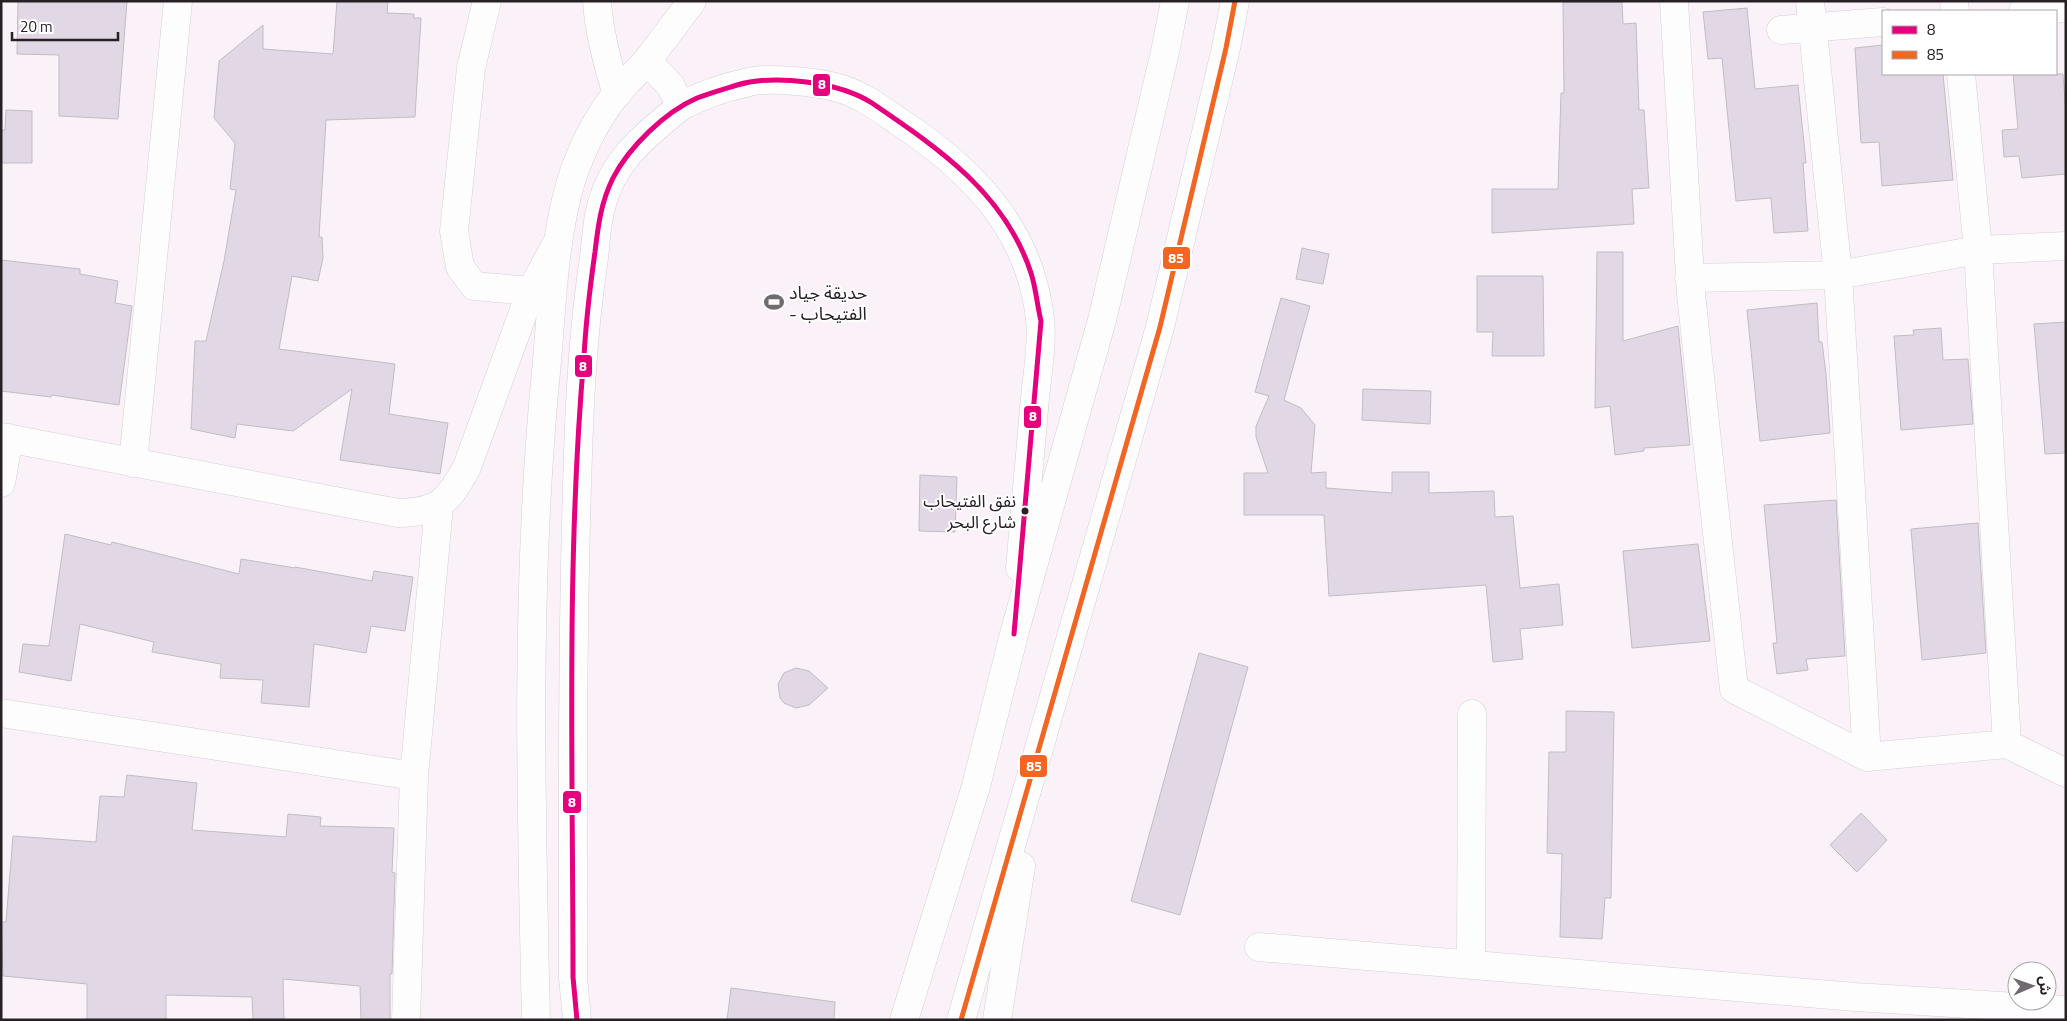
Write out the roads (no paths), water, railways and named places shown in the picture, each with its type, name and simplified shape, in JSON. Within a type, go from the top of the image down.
[{"type":"main road","points":[[133,463],[178,1]]},
{"type":"main road","points":[[487,1],[471,68],[454,231],[460,268],[474,286],[531,291]]},
{"type":"main road","points":[[597,1],[605,55],[617,94]]},
{"type":"main road","points":[[536,1020],[532,861],[533,610],[540,424],[558,240],[572,180],[591,133],[617,94],[647,61],[692,1]]},
{"type":"main road","points":[[904,1020],[976,786],[1014,634],[1102,320],[1166,52],[1175,1]]},
{"type":"main road","points":[[961,1020],[1160,327],[1226,48],[1235,1]]},
{"type":"main road","points":[[1674,1],[1689,278],[1734,689],[1867,757],[2007,744],[2066,773]]},
{"type":"main road","points":[[1810,1],[1811,28],[1838,275],[1867,757]]},
{"type":"main road","points":[[2037,10],[2066,8]]},
{"type":"main road","points":[[1782,30],[1882,22]]},
{"type":"main road","points":[[647,61],[670,85],[681,106]]},
{"type":"main road","points":[[1961,75],[1978,250],[2007,744]]},
{"type":"main road","points":[[577,1020],[573,976],[573,608],[579,411],[588,296],[601,206],[612,181],[622,161],[638,141],[681,106],[709,94],[751,82],[792,81],[835,87],[863,98],[944,153],[974,182],[998,212],[1018,243],[1031,274],[1040,321],[1014,634]]},
{"type":"main road","points":[[1,483],[5,438],[398,513],[420,513],[438,506],[457,486],[467,467],[531,291],[558,240]]},
{"type":"main road","points":[[1689,278],[1838,275],[1978,250],[2066,246]]},
{"type":"main road","points":[[406,1020],[414,776],[438,506]]},
{"type":"main road","points":[[1,713],[414,776]]},
{"type":"main road","points":[[1471,965],[1472,714]]},
{"type":"main road","points":[[997,1020],[1038,754]]},
{"type":"main road","points":[[1259,947],[1845,997],[2066,1010]]},
{"type":"place","name":"حديقة جياد - الفتيحاب","points":[[774,302]]},
{"type":"place","name":"نفق الفتيحاب شارع البحر","points":[[1025,511]]}]
